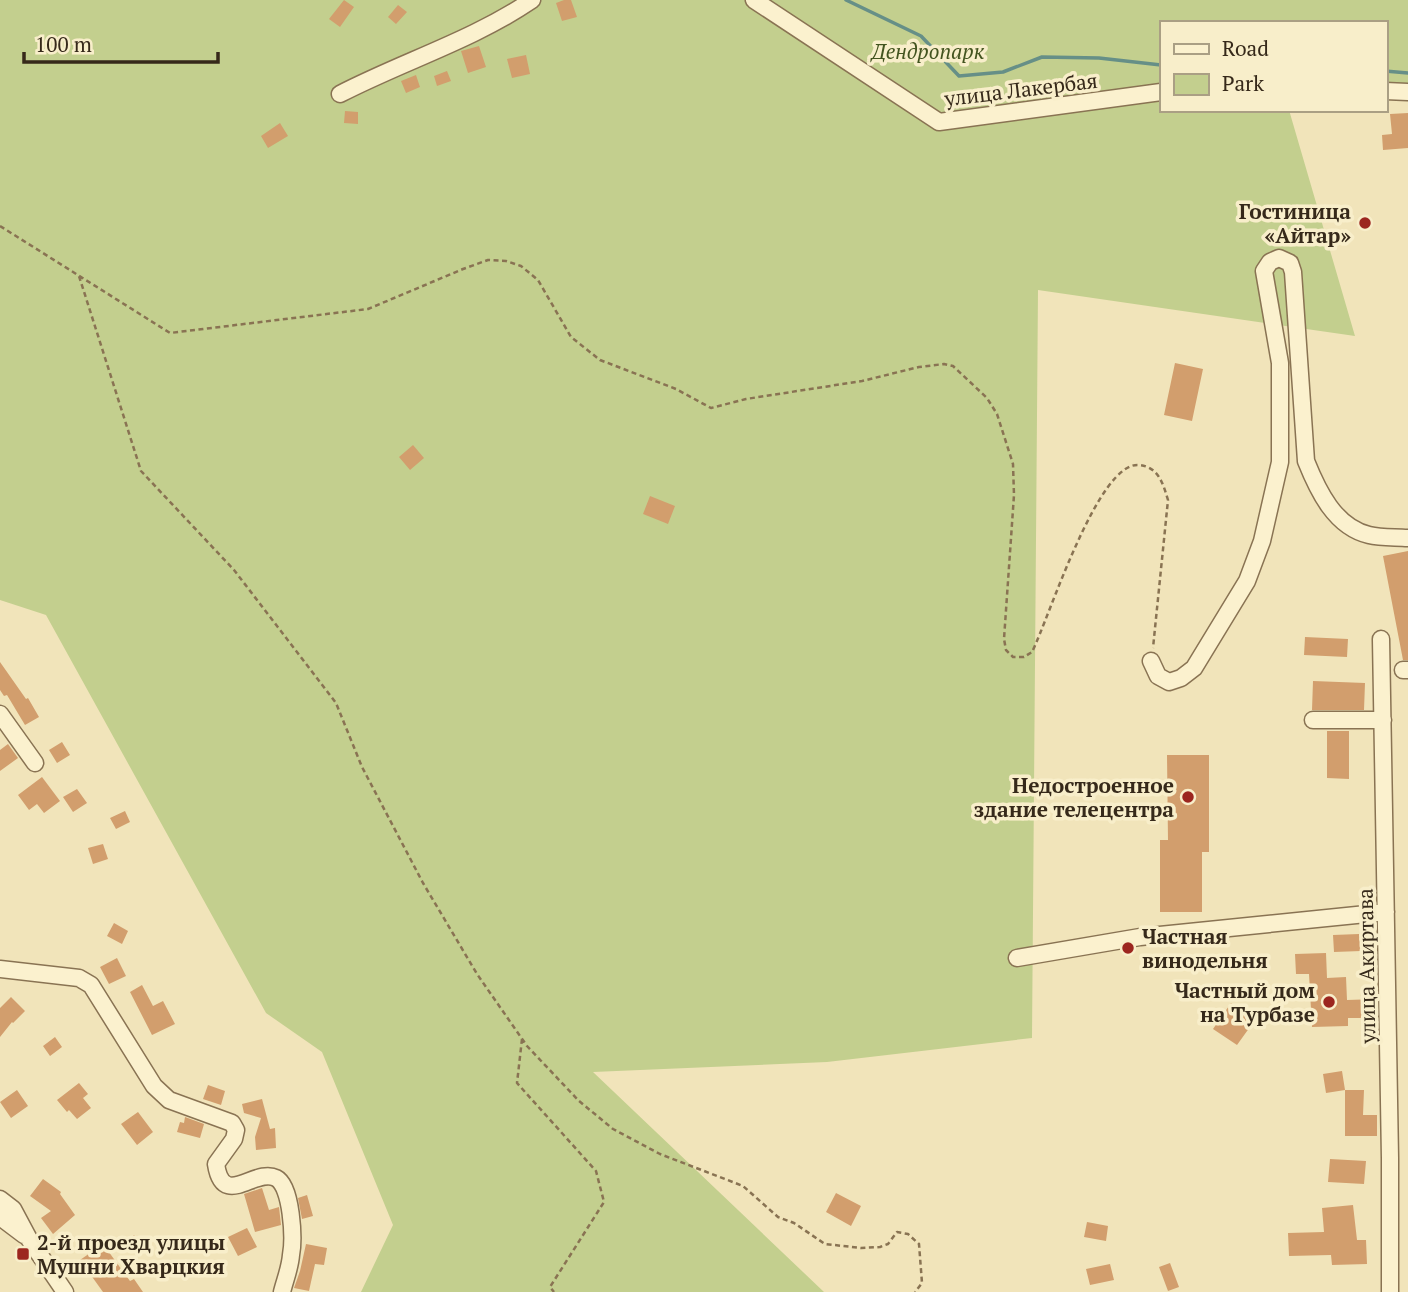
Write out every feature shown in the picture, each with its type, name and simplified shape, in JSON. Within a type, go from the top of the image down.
[{"type":"street","points":[[341,94],[380,74],[446,47],[532,0]]},
{"type":"street","name":"улица Лакербая","points":[[754,0],[939,122],[1160,92]]},
{"type":"street","points":[[1387,91],[1408,92]]},
{"type":"street","points":[[1152,661],[1158,676],[1168,682],[1181,678],[1194,668],[1247,581],[1262,541],[1280,462],[1280,363],[1265,271],[1270,262],[1279,258],[1290,263],[1293,272],[1306,461],[1316,486],[1330,509],[1350,527],[1368,535],[1408,538]]},
{"type":"street","name":"улица Акиртава","points":[[1381,639],[1390,1288]]},
{"type":"street","points":[[0,714],[35,763]]},
{"type":"street","points":[[1313,720],[1383,720]]},
{"type":"street","points":[[1017,958],[1140,937],[1386,912]]},
{"type":"street","points":[[0,969],[79,978],[91,985],[154,1086],[169,1100],[232,1123],[236,1130],[234,1139],[216,1164],[218,1177],[226,1185],[233,1186],[269,1176],[278,1179],[284,1187],[292,1235],[291,1256],[282,1292]]},
{"type":"street","points":[[0,1199],[13,1209],[29,1239],[65,1292]]},
{"type":"street","points":[[0,1217],[29,1239]]},
{"type":"street","points":[[1390,1288],[1408,1286]]},
{"type":"path","points":[[0,226],[170,333],[369,309],[488,260],[506,261],[522,266],[538,281],[571,337],[600,360],[677,389],[711,408],[746,399],[862,381],[919,367],[944,364],[953,366],[987,398],[998,414],[1013,464],[1014,495],[1004,639],[1006,650],[1013,657],[1024,657],[1032,652],[1089,518],[1111,481],[1135,465],[1155,471],[1161,480],[1167,500],[1152,661]]},
{"type":"path","points":[[79,276],[141,471],[234,570],[336,703],[362,767],[423,883],[477,974],[522,1039],[550,1073],[614,1129],[660,1154],[743,1186],[778,1217],[794,1223],[825,1244],[880,1247],[888,1244],[897,1232],[908,1234],[919,1244],[922,1283],[915,1292]]},
{"type":"path","points":[[522,1039],[517,1083],[596,1171],[604,1202],[550,1287],[554,1292]]},
{"type":"green space","name":"Дендропарк","points":[[0,0],[1408,0],[1408,83],[1387,85],[1387,21],[1160,21],[1160,112],[1290,112],[1355,336],[1038,290],[1032,1038],[827,1062],[593,1072],[824,1292],[361,1292],[393,1225],[322,1052],[266,1013],[46,615],[0,600]]},
{"type":"building","points":[[344,0],[354,7],[340,27],[329,19]]},
{"type":"building","points":[[571,0],[577,17],[562,21],[556,3]]},
{"type":"building","points":[[398,5],[407,12],[396,24],[388,17]]},
{"type":"building","points":[[479,46],[486,67],[468,73],[461,51]]},
{"type":"building","points":[[526,55],[530,74],[512,78],[507,59]]},
{"type":"building","points":[[447,71],[451,81],[437,86],[434,76]]},
{"type":"building","points":[[416,75],[420,87],[406,93],[401,81]]},
{"type":"building","points":[[345,111],[358,112],[358,124],[344,123]]},
{"type":"building","points":[[1408,113],[1408,148],[1383,150],[1382,135],[1392,134],[1390,114]]},
{"type":"building","points":[[280,123],[288,136],[268,148],[261,136]]},
{"type":"building","points":[[1175,363],[1203,369],[1192,421],[1164,415]]},
{"type":"building","points":[[413,445],[424,458],[410,470],[399,457]]},
{"type":"building","points":[[650,496],[675,506],[668,524],[643,514]]},
{"type":"building","points":[[1408,551],[1408,660],[1403,660],[1383,556]]},
{"type":"building","points":[[1305,637],[1348,639],[1347,657],[1304,655]]},
{"type":"building","points":[[0,662],[39,717],[25,725],[7,695],[4,696],[0,690]]},
{"type":"building","points":[[1313,681],[1365,683],[1364,710],[1312,710]]},
{"type":"building","points":[[1327,731],[1349,731],[1349,779],[1327,778]]},
{"type":"building","points":[[62,742],[70,755],[57,763],[49,750]]},
{"type":"building","points":[[8,744],[18,758],[0,771],[0,750]]},
{"type":"building","name":"Недостроенное здание телецентра","points":[[1167,755],[1209,755],[1209,852],[1202,852],[1202,912],[1160,912],[1160,840],[1168,840]]},
{"type":"building","points":[[42,777],[60,801],[44,813],[37,804],[29,810],[18,795]]},
{"type":"building","points":[[77,789],[87,803],[73,812],[63,797]]},
{"type":"building","points":[[125,811],[130,822],[116,829],[110,818]]},
{"type":"building","points":[[103,844],[108,859],[93,864],[88,848]]},
{"type":"building","points":[[114,923],[128,931],[122,944],[107,936]]},
{"type":"building","points":[[1359,934],[1361,951],[1334,952],[1333,935]]},
{"type":"building","points":[[1326,953],[1327,978],[1346,977],[1347,1000],[1377,999],[1377,1018],[1348,1018],[1348,1026],[1312,1027],[1309,974],[1296,974],[1295,954]]},
{"type":"building","points":[[117,958],[126,976],[109,984],[100,967]]},
{"type":"building","points":[[142,985],[153,1006],[163,1001],[175,1024],[152,1035],[130,992]]},
{"type":"building","points":[[11,997],[25,1011],[0,1037],[0,1008]]},
{"type":"building","points":[[1231,1003],[1255,1020],[1237,1045],[1213,1029]]},
{"type":"building","points":[[55,1037],[62,1047],[50,1056],[43,1046]]},
{"type":"building","points":[[1342,1071],[1345,1090],[1326,1093],[1323,1074]]},
{"type":"building","points":[[79,1083],[88,1094],[83,1098],[91,1108],[77,1119],[57,1100]]},
{"type":"building","points":[[208,1085],[225,1091],[221,1105],[203,1099]]},
{"type":"building","points":[[17,1090],[28,1106],[11,1118],[0,1102]]},
{"type":"building","points":[[1345,1090],[1364,1090],[1363,1115],[1377,1115],[1377,1136],[1345,1136]]},
{"type":"building","points":[[262,1099],[270,1129],[275,1128],[276,1148],[256,1150],[255,1137],[261,1118],[244,1113],[242,1104]]},
{"type":"building","points":[[138,1112],[153,1132],[137,1145],[121,1124]]},
{"type":"building","points":[[185,1117],[204,1124],[200,1138],[177,1132]]},
{"type":"building","points":[[1330,1159],[1366,1161],[1364,1184],[1328,1182]]},
{"type":"building","points":[[43,1179],[61,1192],[75,1215],[53,1234],[41,1218],[51,1211],[30,1196]]},
{"type":"building","points":[[262,1188],[269,1210],[279,1207],[281,1225],[255,1232],[244,1194]]},
{"type":"building","points":[[836,1193],[861,1206],[851,1226],[826,1212]]},
{"type":"building","points":[[307,1195],[313,1216],[302,1219],[298,1198]]},
{"type":"building","points":[[1353,1205],[1357,1240],[1366,1240],[1367,1264],[1332,1265],[1331,1255],[1289,1256],[1288,1233],[1324,1232],[1322,1208]]},
{"type":"building","points":[[1087,1222],[1108,1226],[1106,1241],[1084,1237]]},
{"type":"building","points":[[247,1228],[257,1247],[238,1256],[228,1237]]},
{"type":"building","points":[[134,1235],[141,1243],[132,1250],[125,1242]]},
{"type":"building","points":[[103,1244],[130,1281],[134,1279],[143,1292],[103,1292],[80,1260]]},
{"type":"building","points":[[306,1244],[327,1248],[324,1265],[315,1264],[309,1291],[294,1288]]},
{"type":"building","points":[[1170,1263],[1179,1287],[1168,1291],[1159,1267]]},
{"type":"building","points":[[1110,1264],[1114,1280],[1090,1285],[1086,1269]]},
{"type":"waterway","points":[[846,0],[921,36],[959,76],[1003,72],[1042,57],[1099,58],[1160,65]]},
{"type":"waterway","points":[[1387,71],[1408,73]]},
{"type":"place","name":"Гостиница «Айтар»","points":[[1365,223]]},
{"type":"place","name":"Недостроенное здание телецентра","points":[[1188,797]]},
{"type":"place","name":"Частная винодельня","points":[[1128,948]]},
{"type":"place","name":"Частный дом на Турбазе","points":[[1329,1002]]},
{"type":"place","name":"2-й проезд улицы Мушни Хварцкия","points":[[23,1254]]}]
